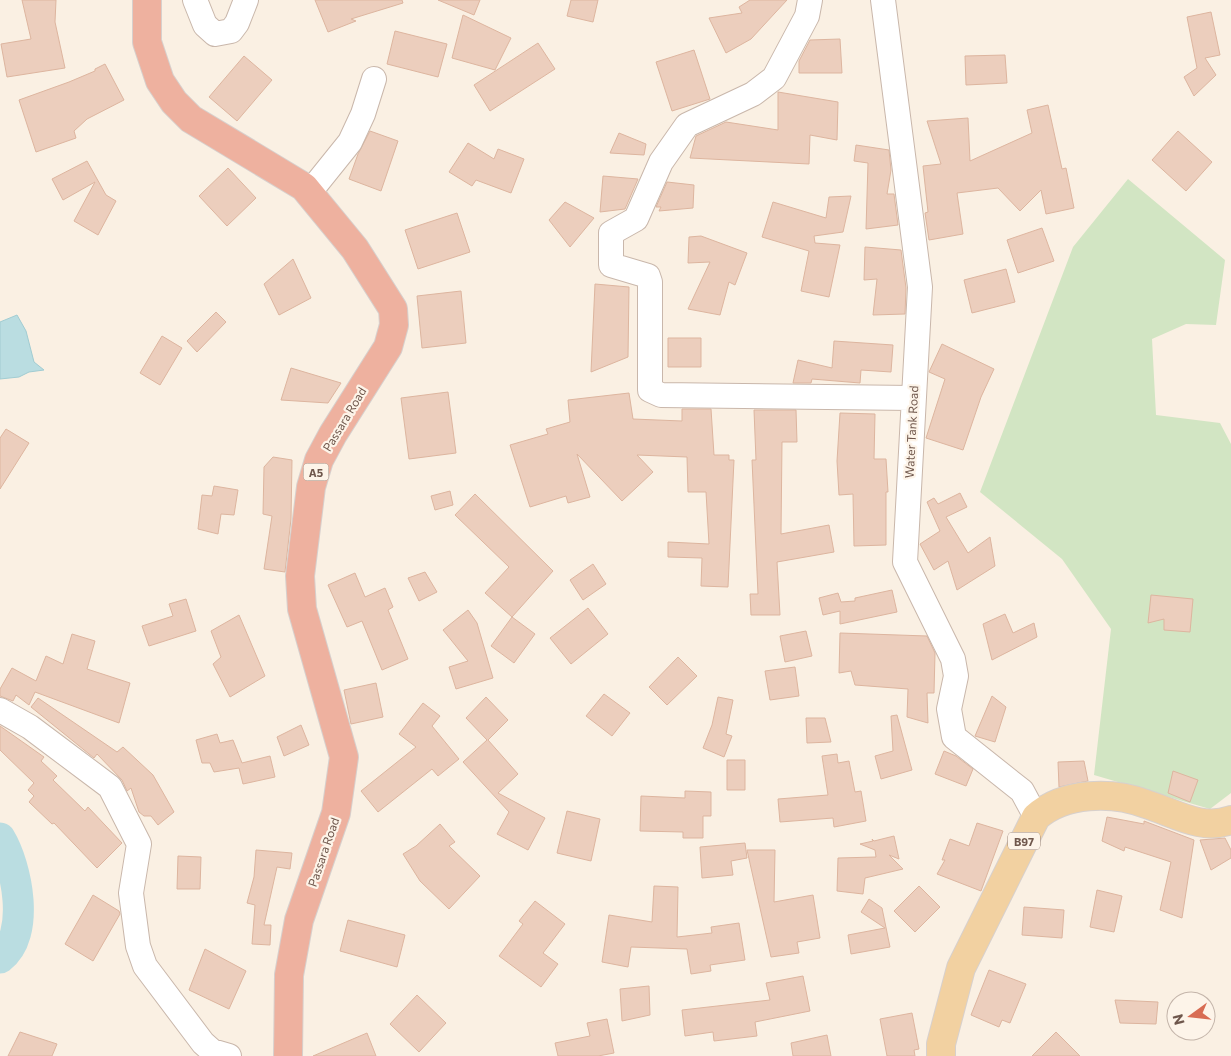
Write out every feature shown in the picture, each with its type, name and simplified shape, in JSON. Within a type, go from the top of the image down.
[{"type":"highway","name":"Passara Road","points":[[147,0],[147,42],[160,80],[174,102],[191,118],[296,180],[355,249],[393,309],[394,325],[388,347],[333,434],[319,460],[311,486],[300,576],[302,609],[344,757],[336,813],[299,920],[289,975],[288,1056]]},
{"type":"main road","name":"B97","points":[[941,1056],[941,1044],[961,968],[1036,818],[1048,807],[1066,800],[1110,796],[1144,802],[1198,822],[1212,825],[1231,820]]},
{"type":"street","points":[[195,0],[205,25],[214,34],[231,31],[237,23],[246,0]]},
{"type":"street","points":[[810,0],[808,16],[774,78],[753,94],[686,125],[661,162],[636,219],[610,233],[611,265],[648,276],[650,282],[650,390],[661,395],[913,398]]},
{"type":"street","name":"Water Tank Road","points":[[883,0],[920,287],[905,562],[953,659],[956,676],[949,709],[954,737],[1022,791],[1036,818]]},
{"type":"street","points":[[309,193],[350,142],[360,121],[374,79]]},
{"type":"street","points":[[0,710],[30,727],[110,787],[140,844],[131,893],[138,946],[145,966],[203,1043],[212,1051],[229,1056]]},
{"type":"green space","points":[[1128,179],[1225,260],[1216,325],[1186,324],[1152,339],[1156,415],[1220,423],[1231,444],[1231,793],[1210,809],[1094,775],[1111,629],[1062,559],[980,492],[1073,247]]},
{"type":"water","points":[[17,315],[26,331],[34,362],[44,370],[29,372],[19,377],[0,379],[0,322]]},
{"type":"building","points":[[22,0],[56,0],[55,22],[65,68],[7,77],[1,44],[31,39]]},
{"type":"building","points":[[315,0],[402,0],[403,3],[351,19],[356,21],[328,32]]},
{"type":"building","points":[[438,0],[480,0],[474,15]]},
{"type":"building","points":[[571,0],[598,0],[593,22],[567,16]]},
{"type":"building","points":[[750,0],[787,0],[751,39],[726,53],[709,18],[742,13],[739,7]]},
{"type":"building","points":[[1211,12],[1220,55],[1205,58],[1216,75],[1194,96],[1184,77],[1197,68],[1187,17]]},
{"type":"building","points":[[463,15],[511,38],[495,70],[452,58]]},
{"type":"building","points":[[395,31],[447,44],[438,77],[387,64]]},
{"type":"building","points":[[840,39],[842,73],[799,73],[799,61],[810,40]]},
{"type":"building","points":[[538,43],[555,69],[490,111],[474,85]]},
{"type":"building","points":[[694,50],[710,99],[672,111],[656,62]]},
{"type":"building","points":[[1005,55],[1007,83],[966,85],[965,56]]},
{"type":"building","points":[[244,56],[272,80],[237,121],[209,97]]},
{"type":"building","points":[[105,64],[124,100],[87,119],[74,131],[76,138],[36,152],[19,100],[69,82],[95,71],[95,69]]},
{"type":"building","points":[[778,92],[838,102],[837,140],[810,135],[809,164],[690,158],[696,136],[726,122],[778,130]]},
{"type":"building","points":[[1048,105],[1062,169],[1066,168],[1074,208],[1046,214],[1041,190],[1020,211],[998,188],[957,193],[963,234],[929,240],[925,213],[928,212],[923,166],[941,164],[927,121],[968,118],[970,161],[1032,133],[1027,110]]},
{"type":"building","points":[[370,131],[398,141],[381,191],[349,179],[358,154]]},
{"type":"building","points":[[1178,131],[1212,162],[1186,191],[1152,160]]},
{"type":"building","points":[[619,133],[646,144],[644,155],[610,153]]},
{"type":"building","points":[[468,143],[494,159],[498,149],[524,159],[511,193],[476,180],[472,186],[449,172]]},
{"type":"building","points":[[856,145],[889,150],[891,170],[887,194],[894,194],[898,225],[866,229],[868,163],[854,161]]},
{"type":"building","points":[[87,161],[106,195],[116,201],[98,235],[74,221],[95,182],[63,200],[52,179]]},
{"type":"building","points":[[228,168],[256,198],[227,226],[199,196]]},
{"type":"building","points":[[603,176],[638,179],[625,209],[600,212]]},
{"type":"building","points":[[667,182],[694,185],[693,208],[659,211],[661,207],[656,207]]},
{"type":"building","points":[[851,196],[843,232],[814,236],[815,243],[840,245],[829,297],[801,291],[809,251],[762,237],[773,202],[826,218],[829,197]]},
{"type":"building","points":[[565,202],[594,218],[570,247],[549,220]]},
{"type":"building","points":[[457,213],[470,252],[418,269],[405,230]]},
{"type":"building","points":[[1042,228],[1054,261],[1018,273],[1007,240]]},
{"type":"building","points":[[701,236],[747,253],[735,285],[729,282],[720,315],[688,309],[710,262],[688,263],[689,237]]},
{"type":"building","points":[[865,247],[901,250],[906,288],[905,314],[873,315],[877,279],[864,280]]},
{"type":"building","points":[[293,259],[311,298],[279,315],[264,284]]},
{"type":"building","points":[[1006,269],[1015,302],[972,313],[964,280]]},
{"type":"building","points":[[595,284],[629,287],[628,357],[591,372]]},
{"type":"building","points":[[461,291],[466,343],[422,348],[417,296]]},
{"type":"building","points":[[216,312],[226,322],[197,352],[187,341]]},
{"type":"building","points":[[162,336],[182,348],[160,385],[140,373]]},
{"type":"building","points":[[668,338],[701,338],[701,367],[668,367]]},
{"type":"building","points":[[834,341],[893,345],[891,372],[861,370],[860,383],[812,379],[811,383],[793,383],[798,360],[832,368]]},
{"type":"building","points":[[942,344],[994,369],[981,397],[963,450],[926,438],[945,379],[929,372]]},
{"type":"building","points":[[291,368],[341,383],[328,403],[281,400]]},
{"type":"building","points":[[448,392],[456,453],[409,459],[401,398]]},
{"type":"building","points":[[629,393],[633,419],[682,421],[682,409],[711,409],[714,455],[729,455],[729,460],[734,460],[728,587],[701,586],[702,558],[668,557],[668,542],[709,544],[706,492],[688,492],[687,457],[637,455],[653,472],[622,501],[577,454],[590,497],[568,503],[566,496],[530,507],[510,445],[548,434],[546,429],[570,422],[568,400]]},
{"type":"building","points":[[754,410],[796,410],[797,442],[782,442],[781,534],[829,525],[834,552],[777,562],[780,615],[751,615],[750,594],[758,594],[752,460],[756,460]]},
{"type":"building","points":[[840,413],[875,414],[874,459],[886,459],[888,492],[886,492],[886,545],[854,546],[853,494],[839,495],[837,461]]},
{"type":"building","points":[[6,429],[29,443],[0,489],[0,438]]},
{"type":"building","points":[[273,457],[292,460],[291,519],[285,572],[264,569],[272,516],[263,514],[264,467]]},
{"type":"building","points":[[214,486],[238,490],[234,515],[221,514],[218,534],[198,529],[202,495],[212,496]]},
{"type":"building","points":[[450,491],[453,505],[435,510],[431,496]]},
{"type":"building","points":[[960,493],[967,507],[946,517],[968,553],[990,537],[995,566],[957,590],[948,561],[934,570],[920,544],[940,531],[927,502],[934,498],[938,504]]},
{"type":"building","points":[[475,494],[553,571],[512,617],[485,593],[509,567],[455,515]]},
{"type":"building","points":[[593,564],[606,584],[583,600],[570,580]]},
{"type":"building","points":[[425,572],[437,592],[419,601],[408,578]]},
{"type":"building","points":[[355,573],[365,597],[385,588],[393,607],[388,610],[408,659],[382,670],[362,621],[347,627],[328,585]]},
{"type":"building","points":[[892,590],[897,612],[840,624],[840,611],[823,615],[819,598],[838,593],[841,602],[855,601],[855,598]]},
{"type":"building","points":[[1151,595],[1193,599],[1190,632],[1164,630],[1164,619],[1148,623]]},
{"type":"building","points":[[186,599],[196,631],[149,646],[142,626],[173,616],[169,604]]},
{"type":"building","points":[[588,608],[608,634],[571,664],[550,638]]},
{"type":"building","points":[[468,610],[477,623],[493,678],[456,689],[449,667],[468,661],[443,630]]},
{"type":"building","points":[[1005,614],[1013,633],[1034,623],[1037,637],[992,660],[983,624]]},
{"type":"building","points":[[239,615],[265,676],[230,697],[213,664],[221,657],[211,631]]},
{"type":"building","points":[[512,617],[535,634],[514,663],[491,646]]},
{"type":"building","points":[[806,631],[812,656],[785,662],[780,636]]},
{"type":"building","points":[[840,633],[927,636],[935,653],[934,693],[927,693],[928,723],[907,717],[908,689],[855,685],[851,671],[839,673]]},
{"type":"building","points":[[72,634],[95,641],[87,669],[130,683],[119,723],[35,692],[29,705],[16,695],[13,701],[0,696],[0,689],[12,668],[36,681],[46,656],[63,664]]},
{"type":"building","points":[[678,657],[697,676],[667,705],[649,687]]},
{"type":"building","points":[[795,667],[799,696],[770,700],[765,671]]},
{"type":"building","points":[[376,683],[383,717],[351,724],[344,690]]},
{"type":"building","points":[[604,694],[630,713],[612,736],[586,716]]},
{"type":"building","points":[[992,696],[1006,707],[995,742],[975,736]]},
{"type":"building","points":[[486,697],[508,720],[488,740],[518,774],[498,793],[545,818],[528,850],[497,834],[509,812],[463,762],[487,740],[466,718]]},
{"type":"building","points":[[718,697],[733,700],[726,734],[732,736],[724,757],[703,748],[712,725]]},
{"type":"building","points":[[38,698],[117,752],[123,747],[153,775],[174,812],[158,825],[151,816],[144,816],[139,812],[131,788],[127,791],[122,780],[97,754],[94,758],[31,707]]},
{"type":"building","points":[[423,703],[440,716],[432,726],[459,759],[438,776],[432,769],[378,812],[361,791],[416,747],[399,734]]},
{"type":"building","points":[[897,715],[912,770],[881,779],[875,756],[893,751],[891,716]]},
{"type":"building","points":[[806,718],[825,718],[831,742],[807,743]]},
{"type":"building","points":[[301,725],[309,745],[284,756],[277,737]]},
{"type":"building","points":[[0,726],[44,757],[41,761],[57,776],[53,780],[85,811],[88,807],[122,843],[97,868],[54,823],[52,824],[29,802],[34,796],[28,790],[34,783],[0,750]]},
{"type":"building","points":[[217,734],[220,743],[233,740],[242,763],[270,756],[275,777],[243,784],[239,768],[214,772],[210,763],[202,763],[196,740]]},
{"type":"building","points":[[944,751],[956,756],[973,769],[966,786],[935,774]]},
{"type":"building","points":[[837,754],[838,763],[849,761],[855,792],[861,791],[866,821],[834,827],[833,818],[780,822],[778,799],[828,795],[822,756]]},
{"type":"building","points":[[727,760],[745,760],[745,790],[727,790]]},
{"type":"building","points":[[1084,761],[1088,781],[1059,787],[1058,762]]},
{"type":"building","points":[[1173,771],[1198,780],[1190,802],[1168,793]]},
{"type":"building","points":[[685,791],[711,792],[711,816],[703,816],[703,838],[683,838],[683,832],[640,831],[641,796],[685,798]]},
{"type":"building","points":[[567,811],[600,819],[591,861],[557,853]]},
{"type":"building","points":[[1107,817],[1144,824],[1144,821],[1194,840],[1182,918],[1160,910],[1171,862],[1125,847],[1124,851],[1102,841]]},
{"type":"building","points":[[977,823],[1003,831],[981,891],[937,874],[945,860],[942,860],[950,839],[969,846]]},
{"type":"building","points":[[440,824],[455,842],[449,846],[480,876],[449,909],[420,881],[403,854],[416,846]]},
{"type":"building","points":[[894,836],[899,859],[889,855],[903,869],[865,878],[863,894],[837,891],[838,858],[876,857],[875,850],[860,844],[873,841],[872,839],[874,841]]},
{"type":"building","points":[[1225,838],[1231,850],[1231,858],[1211,870],[1200,840]]},
{"type":"building","points":[[745,843],[747,858],[731,861],[733,875],[702,878],[700,847]]},
{"type":"building","points":[[256,850],[292,853],[290,869],[277,867],[264,925],[271,925],[270,945],[252,944],[255,905],[247,903],[254,877]]},
{"type":"building","points":[[747,850],[775,850],[774,902],[813,895],[820,938],[797,942],[799,953],[771,957]]},
{"type":"building","points":[[178,856],[201,857],[200,889],[177,889]]},
{"type":"building","points":[[654,886],[678,887],[677,937],[712,933],[711,927],[739,923],[745,960],[710,965],[711,971],[691,974],[687,949],[631,947],[628,967],[602,962],[609,915],[652,922]]},
{"type":"building","points":[[919,886],[940,907],[915,932],[894,911]]},
{"type":"building","points":[[1097,890],[1122,896],[1114,932],[1090,927]]},
{"type":"building","points":[[93,895],[119,911],[120,914],[93,961],[65,944]]},
{"type":"building","points":[[869,899],[882,908],[890,947],[851,954],[848,935],[885,928],[861,912]]},
{"type":"building","points":[[535,901],[565,924],[543,953],[558,964],[541,987],[499,956],[523,924],[519,921]]},
{"type":"building","points":[[1024,907],[1064,910],[1062,938],[1022,935]]},
{"type":"building","points":[[348,920],[405,935],[397,967],[340,951]]},
{"type":"building","points":[[205,949],[246,971],[229,1009],[189,990]]},
{"type":"building","points":[[989,970],[1026,984],[1010,1023],[1002,1020],[999,1027],[971,1015]]},
{"type":"building","points":[[803,976],[810,1011],[755,1022],[757,1036],[714,1041],[713,1032],[685,1036],[682,1010],[770,1000],[766,983]]},
{"type":"building","points":[[649,986],[650,1015],[622,1021],[620,989]]},
{"type":"building","points":[[417,995],[446,1023],[419,1052],[390,1024]]},
{"type":"building","points":[[1115,1000],[1158,1002],[1156,1024],[1120,1023]]},
{"type":"building","points":[[912,1013],[919,1049],[914,1050],[915,1056],[887,1056],[880,1019]]},
{"type":"building","points":[[607,1019],[614,1053],[598,1056],[558,1056],[555,1043],[590,1036],[587,1023]]},
{"type":"building","points":[[20,1032],[57,1044],[52,1056],[8,1056]]},
{"type":"building","points":[[1056,1032],[1080,1056],[1032,1056]]},
{"type":"building","points":[[367,1033],[376,1056],[313,1056]]},
{"type":"building","points":[[827,1035],[831,1056],[793,1056],[791,1043]]},
{"type":"waterway","points":[[0,838],[12,865],[18,900],[18,917],[15,933],[10,947],[0,958]]}]
